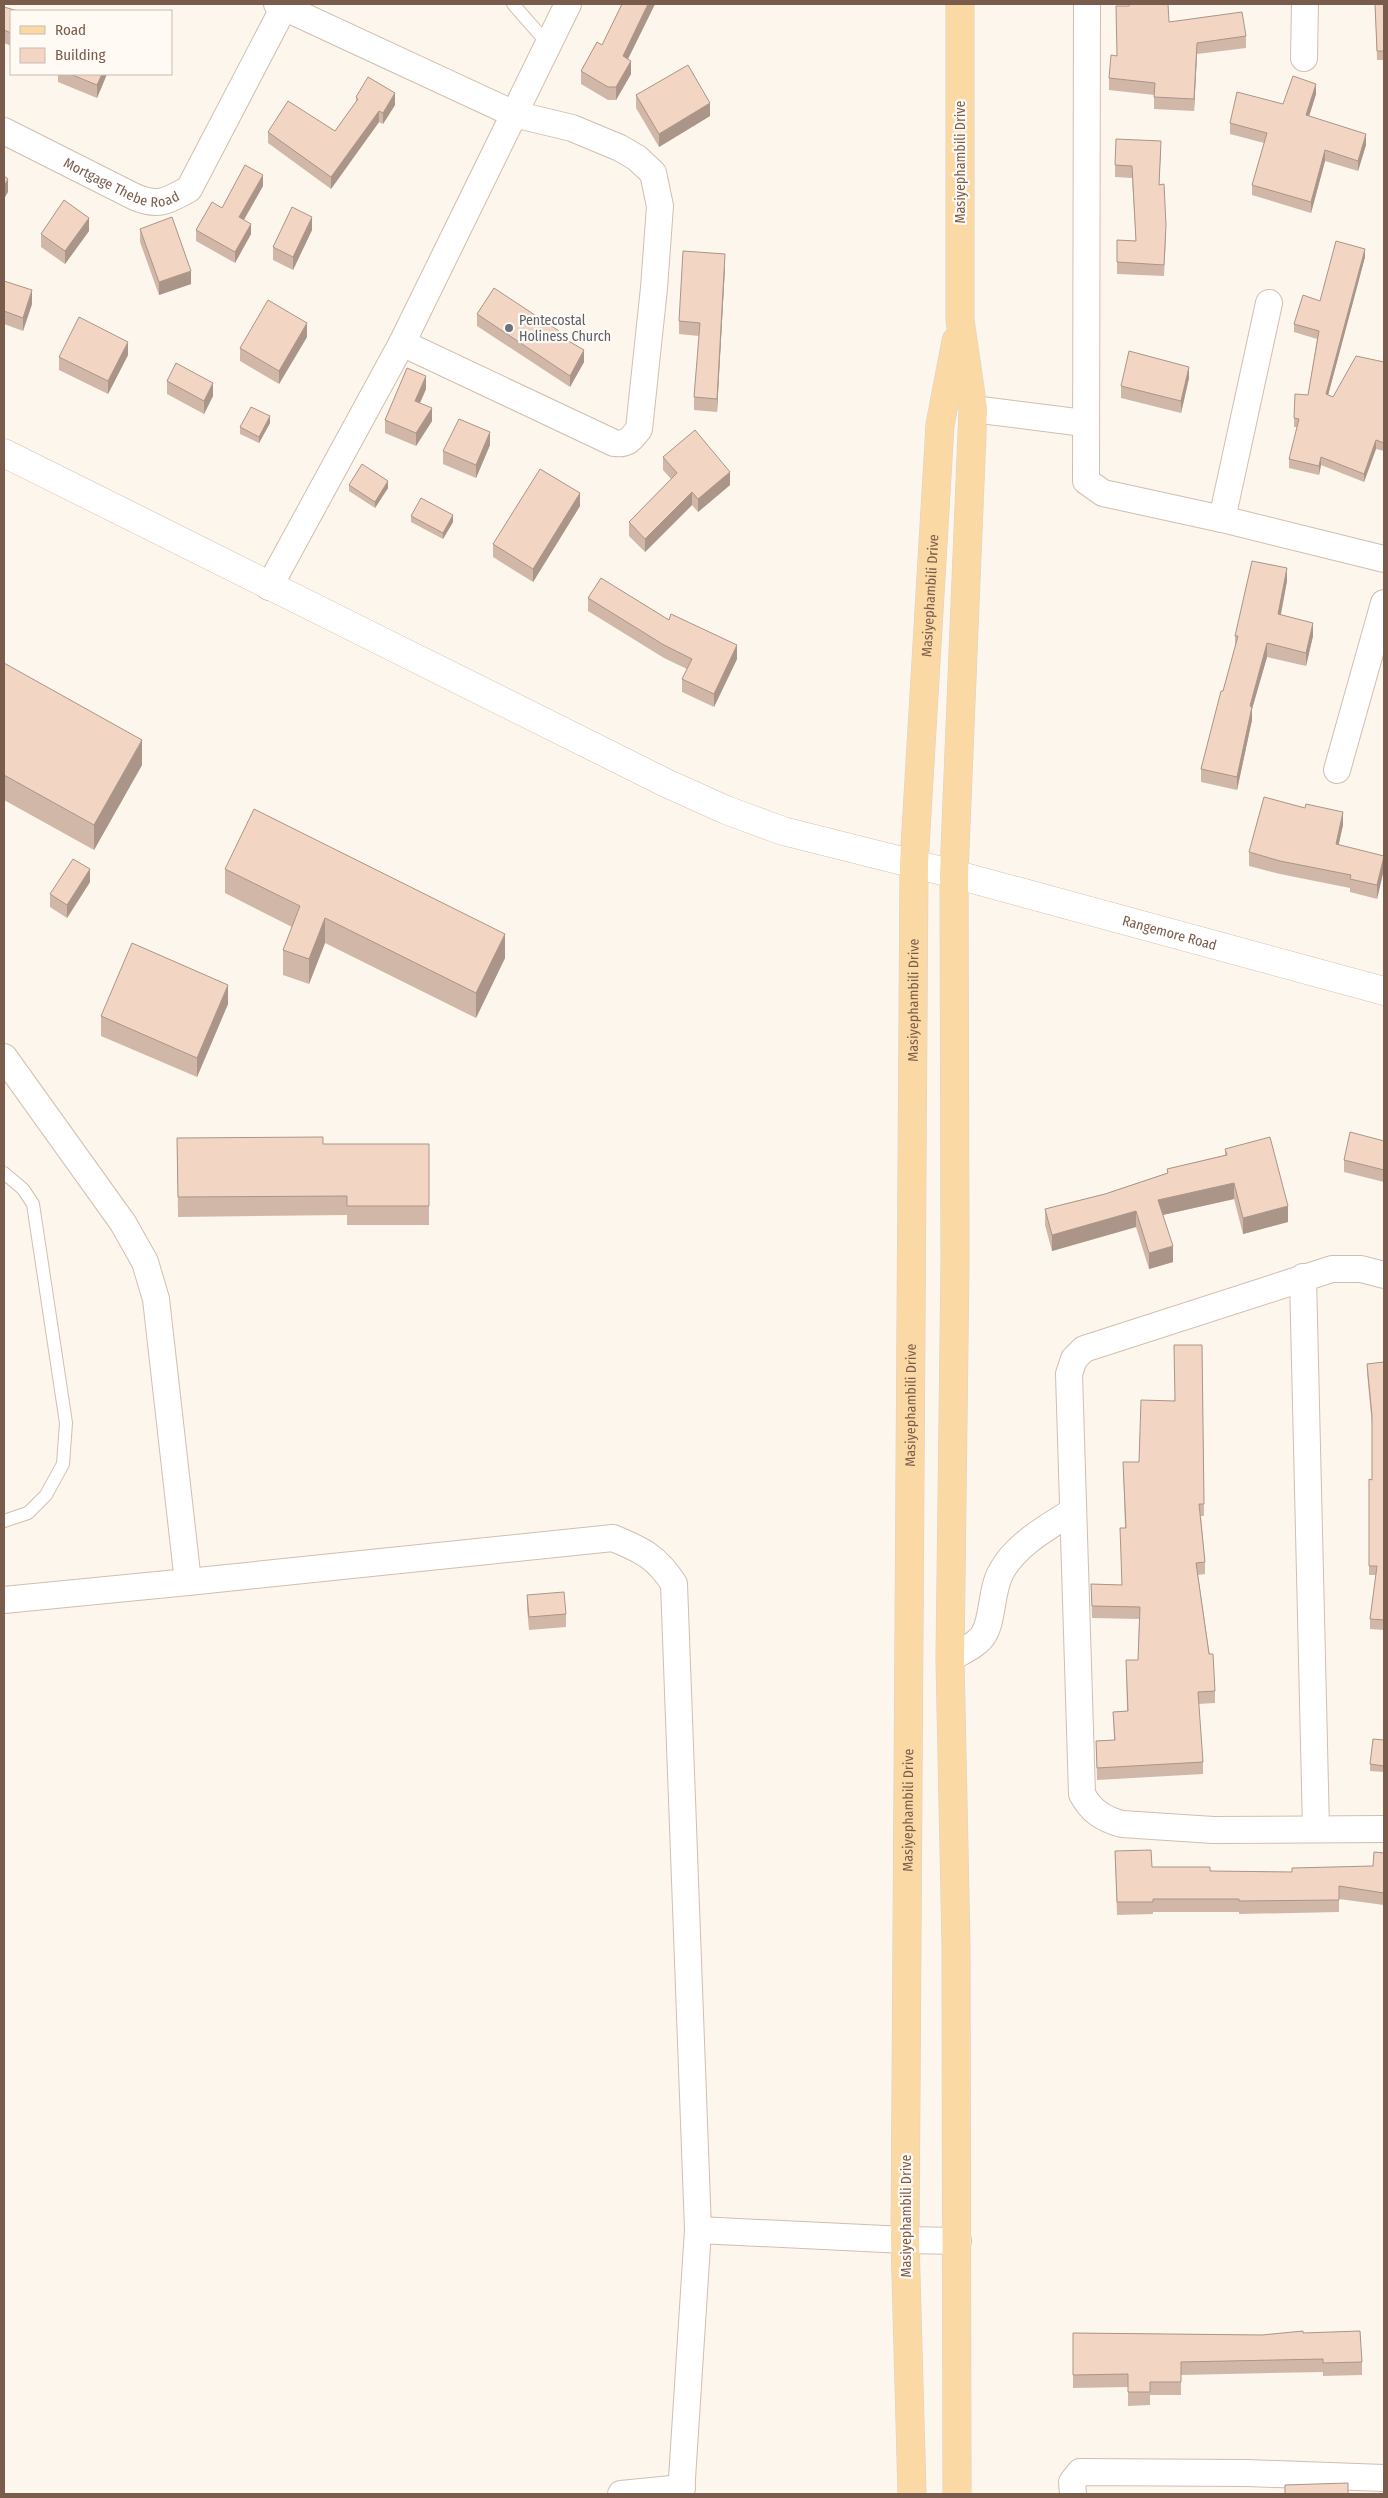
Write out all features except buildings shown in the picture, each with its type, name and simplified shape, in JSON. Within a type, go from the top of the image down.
[{"type":"main road","name":"Masiyephambili Drive","points":[[957,2494],[956,1945],[950,1659],[955,1262],[954,874],[973,409],[960,320],[960,4]]},
{"type":"main road","name":"Masiyephambili Drive","points":[[912,2494],[905,2240],[914,864],[940,424],[960,320]]},
{"type":"street","points":[[269,587],[402,343],[568,4]]},
{"type":"street","points":[[1087,4],[1084,423],[1084,469],[1086,481],[1091,487],[1103,493],[1222,519],[1384,559]]},
{"type":"street","points":[[1304,58],[1305,4]]},
{"type":"street","points":[[280,5],[514,114],[572,128],[604,141],[637,158],[653,172],[660,206],[654,288],[639,429],[630,442],[614,444],[402,343]]},
{"type":"street","name":"Mortgage Thebe Road","points":[[4,132],[150,204],[169,200],[189,189],[280,5]]},
{"type":"street","points":[[1222,519],[1269,303]]},
{"type":"street","points":[[973,409],[1084,423]]},
{"type":"street","name":"Rangemore Road","points":[[4,453],[269,587],[666,783],[726,810],[783,831],[954,874],[1384,992]]},
{"type":"street","points":[[1338,770],[1384,603]]},
{"type":"street","points":[[4,1057],[123,1222],[145,1262],[156,1299],[188,1582]]},
{"type":"street","points":[[1384,1275],[1347,1268],[1303,1277],[1084,1349],[1074,1359],[1069,1374],[1082,1794],[1086,1802],[1108,1820],[1122,1824],[1213,1830],[1384,1829]]},
{"type":"street","points":[[1303,1277],[1316,1829]]},
{"type":"street","points":[[950,1659],[985,1633],[995,1587],[1008,1562],[1024,1544],[1073,1511]]},
{"type":"street","points":[[4,1600],[613,1538],[643,1550],[663,1566],[674,1584],[698,2230],[682,2491],[621,2494]]},
{"type":"street","points":[[698,2230],[958,2241]]},
{"type":"street","points":[[1073,2494],[1072,2482],[1080,2472],[1247,2473],[1384,2478]]},
{"type":"lane","points":[[513,4],[548,44]]},
{"type":"lane","points":[[4,1173],[23,1189],[33,1204],[66,1423],[64,1464],[46,1495],[28,1513],[4,1521]]},
{"type":"place","name":"Pentecostal Holiness Church","points":[[509,328]]}]
